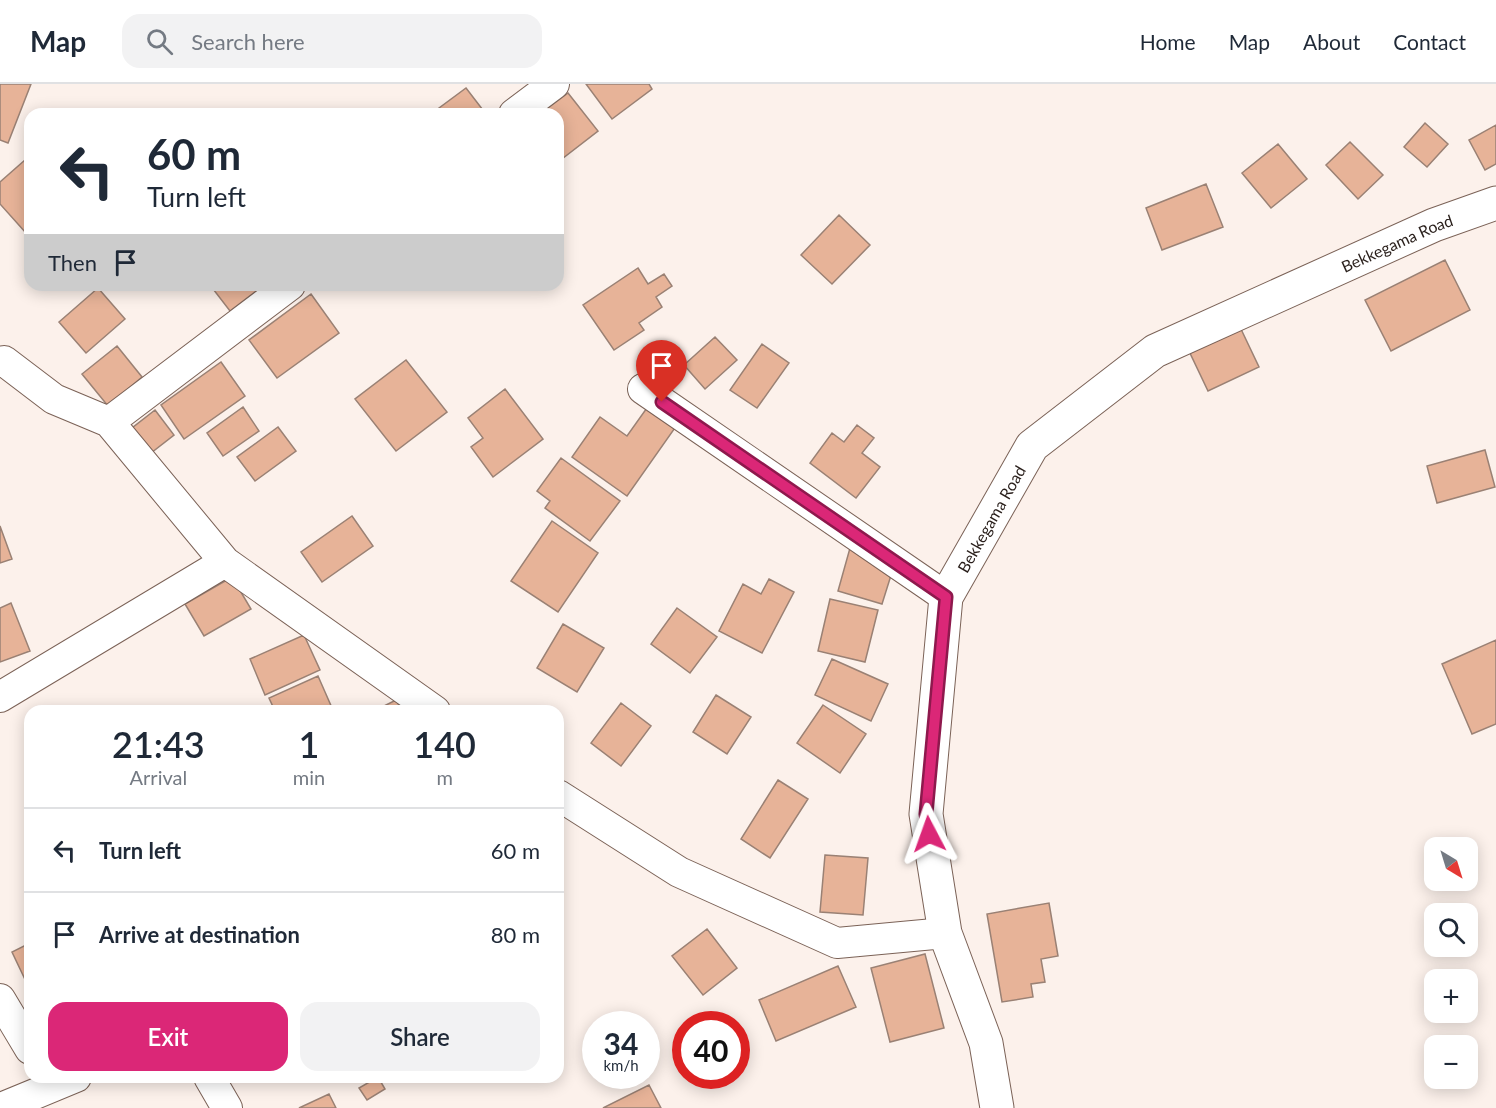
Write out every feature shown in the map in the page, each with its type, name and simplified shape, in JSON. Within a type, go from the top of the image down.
[{"type":"street","points":[[522,108],[554,84]]},
{"type":"street","name":"Bekkegama Road","points":[[997,1108],[986,1043],[945,933],[926,814],[946,597],[1032,446],[1155,351],[1434,225],[1496,203]]},
{"type":"street","points":[[109,423],[282,291]]},
{"type":"street","points":[[1,359],[54,399],[109,423],[225,561],[427,705]]},
{"type":"street","points":[[643,388],[946,597]]},
{"type":"street","points":[[0,697],[225,561]]},
{"type":"street","points":[[564,799],[679,872],[837,943],[945,933]]},
{"type":"street","points":[[0,999],[24,1039]]},
{"type":"street","points":[[1,1108],[53,1083]]},
{"type":"street","points":[[212,1083],[227,1108]]},
{"type":"building","points":[[0,84],[31,84],[8,143],[0,140]]},
{"type":"building","points":[[586,84],[649,84],[652,89],[612,119]]},
{"type":"building","points":[[466,88],[481,108],[439,108]]},
{"type":"building","points":[[568,93],[598,131],[564,157],[564,108],[548,108]]},
{"type":"building","points":[[1425,123],[1448,144],[1427,167],[1404,147]]},
{"type":"building","points":[[1496,125],[1496,164],[1485,170],[1469,140]]},
{"type":"building","points":[[1350,142],[1383,175],[1358,199],[1326,165]]},
{"type":"building","points":[[1278,144],[1307,179],[1271,208],[1242,173]]},
{"type":"building","points":[[24,161],[24,231],[0,204],[0,182]]},
{"type":"building","points":[[1206,184],[1223,227],[1162,250],[1146,208]]},
{"type":"building","points":[[839,215],[870,245],[832,284],[801,255]]},
{"type":"building","points":[[1445,260],[1470,310],[1391,351],[1365,300]]},
{"type":"building","points":[[638,268],[648,284],[664,274],[672,286],[656,297],[662,307],[639,323],[644,330],[614,350],[583,305]]},
{"type":"building","points":[[95,291],[101,291],[125,319],[86,353],[59,322]]},
{"type":"building","points":[[215,291],[256,291],[230,311]]},
{"type":"building","points":[[311,294],[339,333],[277,378],[249,340]]},
{"type":"building","points":[[1240,327],[1259,367],[1208,391],[1189,351]]},
{"type":"building","points":[[715,337],[737,360],[705,389],[684,365]]},
{"type":"building","points":[[762,344],[789,363],[757,408],[730,390]]},
{"type":"building","points":[[117,346],[142,377],[108,406],[82,374]]},
{"type":"building","points":[[406,360],[447,412],[396,451],[355,399]]},
{"type":"building","points":[[221,362],[245,396],[184,439],[161,405]]},
{"type":"building","points":[[505,389],[543,439],[493,477],[471,447],[483,438],[468,418]]},
{"type":"building","points":[[649,405],[677,425],[627,496],[572,457],[600,417],[627,436]]},
{"type":"building","points":[[243,407],[259,431],[223,456],[207,433]]},
{"type":"building","points":[[155,410],[174,435],[151,453],[132,428]]},
{"type":"building","points":[[857,425],[874,438],[862,453],[880,467],[856,498],[810,463],[832,433],[844,442]]},
{"type":"building","points":[[278,427],[296,451],[255,481],[237,457]]},
{"type":"building","points":[[1485,450],[1495,487],[1437,503],[1427,466]]},
{"type":"building","points":[[561,458],[620,501],[590,541],[545,508],[550,501],[537,491]]},
{"type":"building","points":[[352,516],[373,546],[322,582],[301,552]]},
{"type":"building","points":[[552,521],[598,553],[558,612],[511,581]]},
{"type":"building","points":[[0,526],[12,559],[0,563]]},
{"type":"building","points":[[850,548],[893,569],[882,604],[838,591]]},
{"type":"building","points":[[232,577],[251,609],[204,636],[185,604]]},
{"type":"building","points":[[769,579],[794,592],[762,653],[719,631],[743,584],[761,594]]},
{"type":"building","points":[[830,599],[878,610],[865,662],[818,651]]},
{"type":"building","points":[[11,603],[30,651],[0,662],[0,608]]},
{"type":"building","points":[[677,608],[717,637],[690,673],[651,644]]},
{"type":"building","points":[[563,624],[604,648],[577,692],[537,668]]},
{"type":"building","points":[[304,635],[320,670],[265,695],[250,659]]},
{"type":"building","points":[[1496,640],[1496,724],[1472,734],[1442,664]]},
{"type":"building","points":[[832,659],[888,684],[871,721],[815,695]]},
{"type":"building","points":[[318,676],[331,705],[272,705],[269,698]]},
{"type":"building","points":[[716,695],[751,717],[727,754],[693,732]]},
{"type":"building","points":[[396,700],[399,705],[386,705]]},
{"type":"building","points":[[621,703],[651,726],[621,766],[591,743]]},
{"type":"building","points":[[823,705],[866,734],[840,773],[797,743]]},
{"type":"building","points":[[778,780],[808,799],[770,858],[741,839]]},
{"type":"building","points":[[825,855],[868,858],[863,915],[820,912]]},
{"type":"building","points":[[1049,903],[1058,956],[1041,959],[1045,982],[1031,984],[1033,997],[1002,1002],[987,914]]},
{"type":"building","points":[[707,929],[737,968],[703,995],[672,956]]},
{"type":"building","points":[[24,946],[24,977],[12,952]]},
{"type":"building","points":[[925,954],[944,1028],[890,1042],[871,968]]},
{"type":"building","points":[[838,966],[856,1007],[776,1041],[759,1000]]},
{"type":"building","points":[[368,1083],[382,1083],[385,1089],[367,1100],[359,1088]]},
{"type":"building","points":[[641,1089],[651,1089],[661,1108],[603,1108]]},
{"type":"building","points":[[329,1094],[336,1108],[299,1108]]},
{"type":"route","points":[[662,402],[946,597],[926,814],[929,834]]}]
